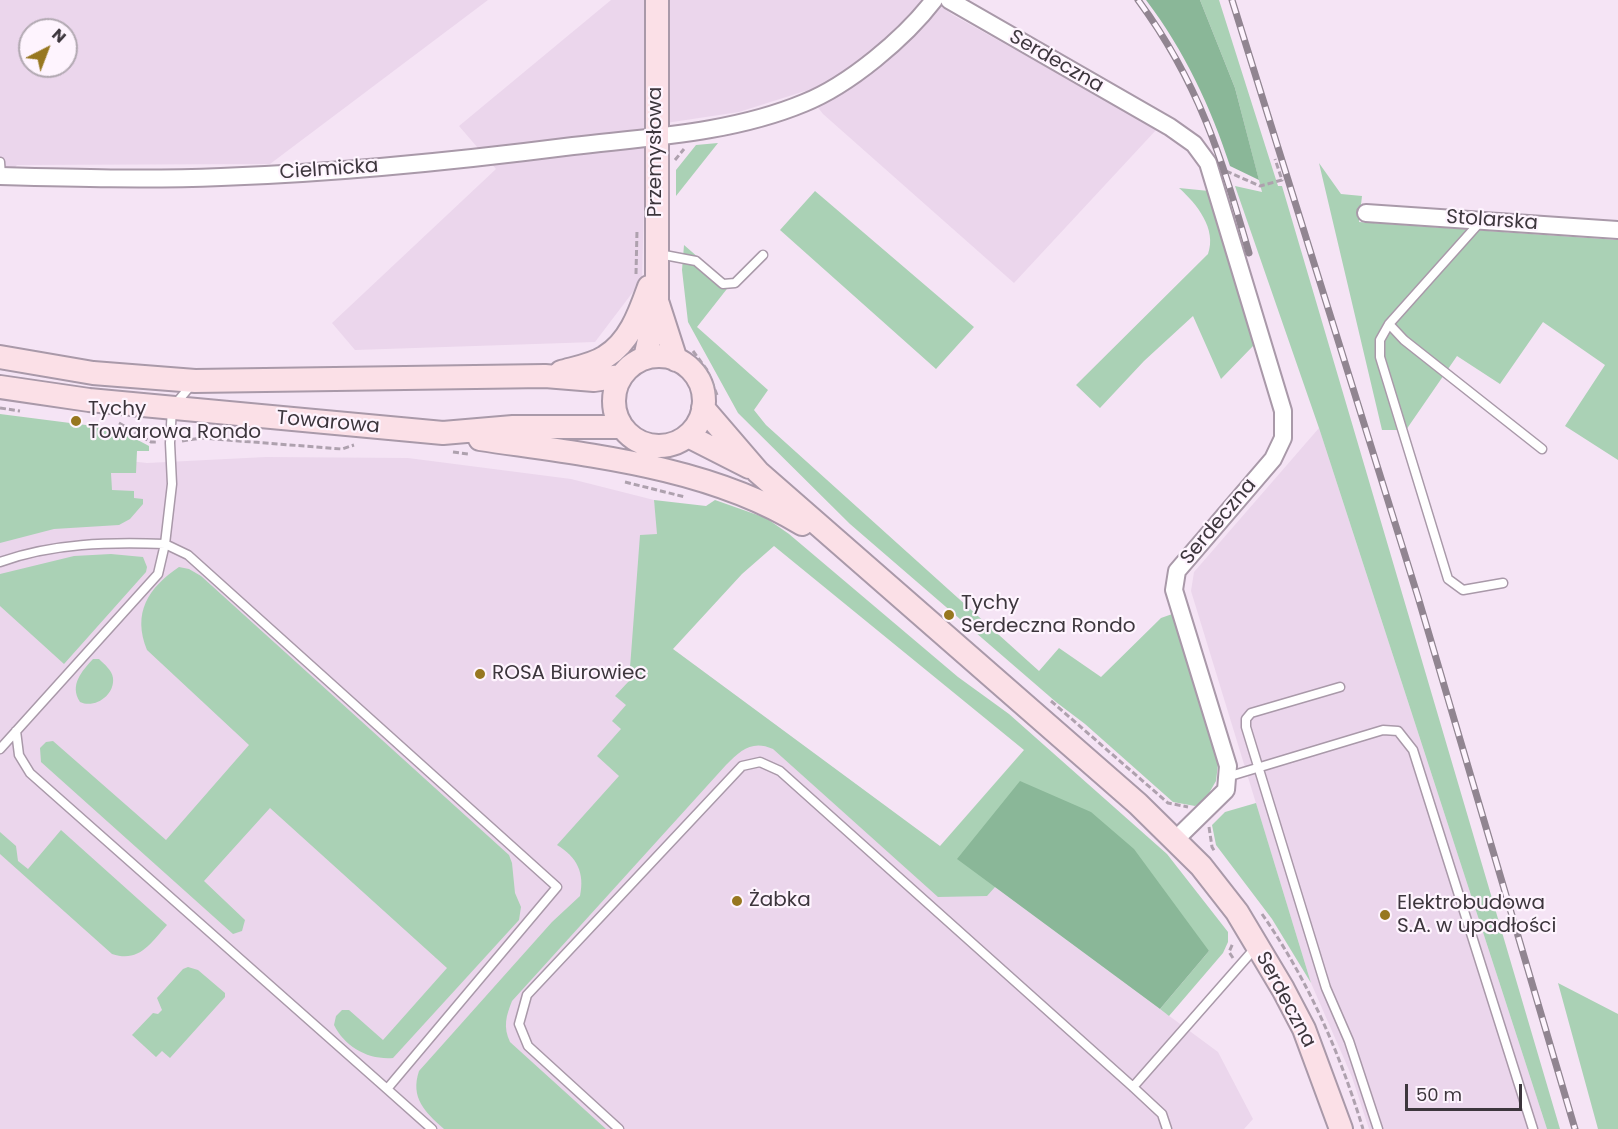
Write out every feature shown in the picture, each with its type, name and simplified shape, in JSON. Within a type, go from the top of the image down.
[{"type":"street","name":"Przemysłowa","points":[[645,358],[657,303],[657,0]]},
{"type":"street","name":"Cielmicka","points":[[0,172],[218,178],[269,175],[459,160],[657,136],[746,122],[806,103],[828,91],[895,42],[934,0]]},
{"type":"street","name":"Serdeczna","points":[[949,0],[1170,127],[1194,144],[1208,163],[1283,411],[1283,438],[1273,459],[1177,572],[1174,590],[1228,766],[1227,777]]},
{"type":"street","name":"Stolarska","points":[[1366,213],[1618,230]]},
{"type":"street","points":[[545,376],[605,357],[623,341],[638,319],[657,259]]},
{"type":"street","name":"Przemysłowa","points":[[657,303],[682,352]]},
{"type":"street","points":[[712,405],[688,436],[678,443],[653,447],[630,436],[621,427],[616,417],[614,396],[621,376],[636,362],[645,358],[682,352],[712,405],[758,472]]},
{"type":"street","name":"Towarowa","points":[[0,357],[93,373],[195,381],[545,376],[594,380],[621,376]]},
{"type":"street","name":"Towarowa","points":[[0,387],[446,442],[513,427],[621,427]]},
{"type":"street","points":[[688,436],[758,472],[854,556]]},
{"type":"street","points":[[446,442],[588,456],[708,480],[781,511],[854,556]]},
{"type":"street","name":"Serdeczna","points":[[854,556],[1175,840],[1237,912],[1304,1029],[1341,1129]]},
{"type":"street","points":[[1175,840],[1226,790],[1227,777]]},
{"type":"lane","points":[[1481,221],[1389,324],[1380,340],[1380,357],[1448,579],[1463,590],[1503,583]]},
{"type":"lane","points":[[657,259],[696,261],[723,284],[735,283],[764,255]]},
{"type":"lane","points":[[1389,324],[1404,340],[1542,449]]},
{"type":"lane","points":[[0,749],[158,574],[165,544],[172,484],[170,443],[172,408],[195,381]]},
{"type":"lane","points":[[0,562],[27,552],[108,542],[165,544],[188,555],[557,887],[387,1089]]},
{"type":"lane","points":[[1340,687],[1251,713],[1246,719],[1246,727],[1326,988],[1349,1041],[1378,1129]]},
{"type":"lane","points":[[1227,777],[1383,730],[1398,731],[1413,750],[1533,1129]]},
{"type":"lane","points":[[16,731],[18,755],[30,773],[432,1129]]},
{"type":"lane","points":[[619,1129],[528,1046],[519,1024],[527,995],[742,766],[760,762],[780,771],[1133,1086],[1162,1114],[1167,1129]]},
{"type":"lane","points":[[1133,1086],[1257,946]]},
{"type":"path","points":[[1208,163],[1260,186],[1281,180],[1275,159]]},
{"type":"path","points":[[636,281],[638,224]]},
{"type":"path","points":[[682,352],[707,370],[712,405]]},
{"type":"path","points":[[0,408],[22,411]]},
{"type":"path","points":[[118,422],[152,442],[170,443],[201,438],[329,448],[364,444]]},
{"type":"path","points":[[446,442],[470,454]]},
{"type":"path","points":[[1049,699],[1168,803],[1192,809]]},
{"type":"path","points":[[1233,934],[1229,952],[1238,967]]},
{"type":"shaded area","points":[[0,0],[488,0],[270,164],[17,165],[0,184]]},
{"type":"shaded area","points":[[611,0],[933,0],[953,15],[1157,129],[1014,283],[823,114],[805,91],[739,112],[646,126],[642,280],[595,342],[355,350],[332,323],[496,169],[459,126]]},
{"type":"shaded area","points":[[1319,428],[1547,1129],[1369,1129],[1352,1077],[1311,983],[1191,591],[1194,572]]},
{"type":"shaded area","points":[[0,446],[147,463],[266,457],[408,458],[571,479],[654,500],[673,649],[1218,1052],[1253,1119],[1244,1129],[0,1129]]},
{"type":"green space","points":[[1146,0],[1200,0],[1235,88],[1259,180],[1230,166],[1195,80],[1160,19]]},
{"type":"green space","points":[[1200,0],[1219,0],[1278,186],[1282,186],[1560,1129],[1547,1129],[1319,428],[1235,186],[1262,192],[1235,88]]},
{"type":"green space","points":[[718,143],[676,196],[676,170],[696,145]]},
{"type":"green space","points":[[1319,163],[1341,194],[1362,196],[1359,222],[1618,240],[1618,460],[1565,426],[1605,365],[1543,322],[1500,384],[1457,356],[1406,430],[1382,430]]},
{"type":"green space","points":[[1179,188],[1209,191],[1254,345],[1221,379],[1193,316],[1144,361],[1100,408],[1076,385],[1208,254],[1210,235],[1208,226],[1198,209]]},
{"type":"green space","points":[[815,191],[974,327],[936,369],[780,230]]},
{"type":"green space","points":[[684,245],[730,285],[697,327],[768,390],[754,410],[766,425],[1039,671],[1059,648],[1101,677],[1161,618],[1175,613],[1219,756],[1216,781],[1205,800],[1195,806],[1173,802],[850,524],[738,413],[688,322],[682,270]]},
{"type":"green space","points":[[0,414],[117,429],[149,446],[149,451],[137,451],[136,473],[111,473],[112,490],[134,491],[134,498],[143,499],[143,504],[130,519],[119,525],[54,529],[0,543]]},
{"type":"green space","points":[[654,500],[706,506],[715,500],[766,518],[789,534],[958,677],[1009,714],[1167,854],[1228,932],[1228,942],[1223,953],[1169,1016],[1160,1009],[1209,951],[995,887],[987,896],[938,897],[773,749],[766,746],[753,746],[742,751],[726,765],[512,1001],[510,1006],[506,1026],[510,1042],[606,1129],[444,1129],[421,1104],[416,1089],[419,1071],[552,922],[580,896],[581,880],[578,866],[570,855],[557,845],[619,776],[597,756],[621,729],[612,721],[626,705],[615,696],[629,681],[640,535],[657,534]],"holes":[[[774,546],[1024,750],[940,846],[673,649],[742,574]]]},
{"type":"green space","points":[[111,554],[143,557],[147,567],[146,572],[64,664],[0,606],[0,574],[74,556]]},
{"type":"green space","points":[[179,567],[189,569],[201,576],[509,855],[515,893],[521,907],[519,920],[393,1058],[375,1057],[351,1046],[334,1025],[336,1016],[342,1010],[349,1010],[383,1040],[447,968],[270,808],[204,881],[245,920],[242,931],[233,934],[41,762],[40,748],[46,742],[53,741],[166,840],[249,745],[147,650],[141,624],[146,602],[159,584]]},
{"type":"green space","points":[[93,659],[99,659],[109,670],[113,684],[103,699],[86,704],[80,702],[77,696],[76,684],[81,673]]},
{"type":"green space","points":[[1020,781],[1091,812],[1134,849],[1209,951],[1160,1009],[957,859]]},
{"type":"green space","points":[[1256,803],[1311,983],[1272,919],[1216,845],[1212,825],[1225,812]]},
{"type":"green space","points":[[61,830],[167,925],[137,954],[121,956],[112,954],[0,854],[0,832],[16,846],[18,861],[28,869]]},
{"type":"green space","points":[[188,967],[198,970],[225,993],[225,997],[170,1058],[162,1051],[156,1057],[132,1035],[153,1013],[158,1014],[162,1010],[157,998],[183,969]]},
{"type":"green space","points":[[1558,983],[1618,1014],[1618,1129],[1598,1129]]},
{"type":"railway","points":[[1138,0],[1159,31],[1193,91],[1218,152],[1249,253]]},
{"type":"railway","points":[[1232,0],[1418,597],[1575,1129]]},
{"type":"place","name":"Tychy Towarowa Rondo","points":[[76,421]]},
{"type":"place","name":"Tychy Serdeczna Rondo","points":[[949,615]]},
{"type":"place","name":"ROSA Biurowiec","points":[[480,674]]},
{"type":"place","name":"Żabka","points":[[737,901]]},
{"type":"place","name":"Elektrobudowa S.A. w upadłości","points":[[1385,915]]}]
